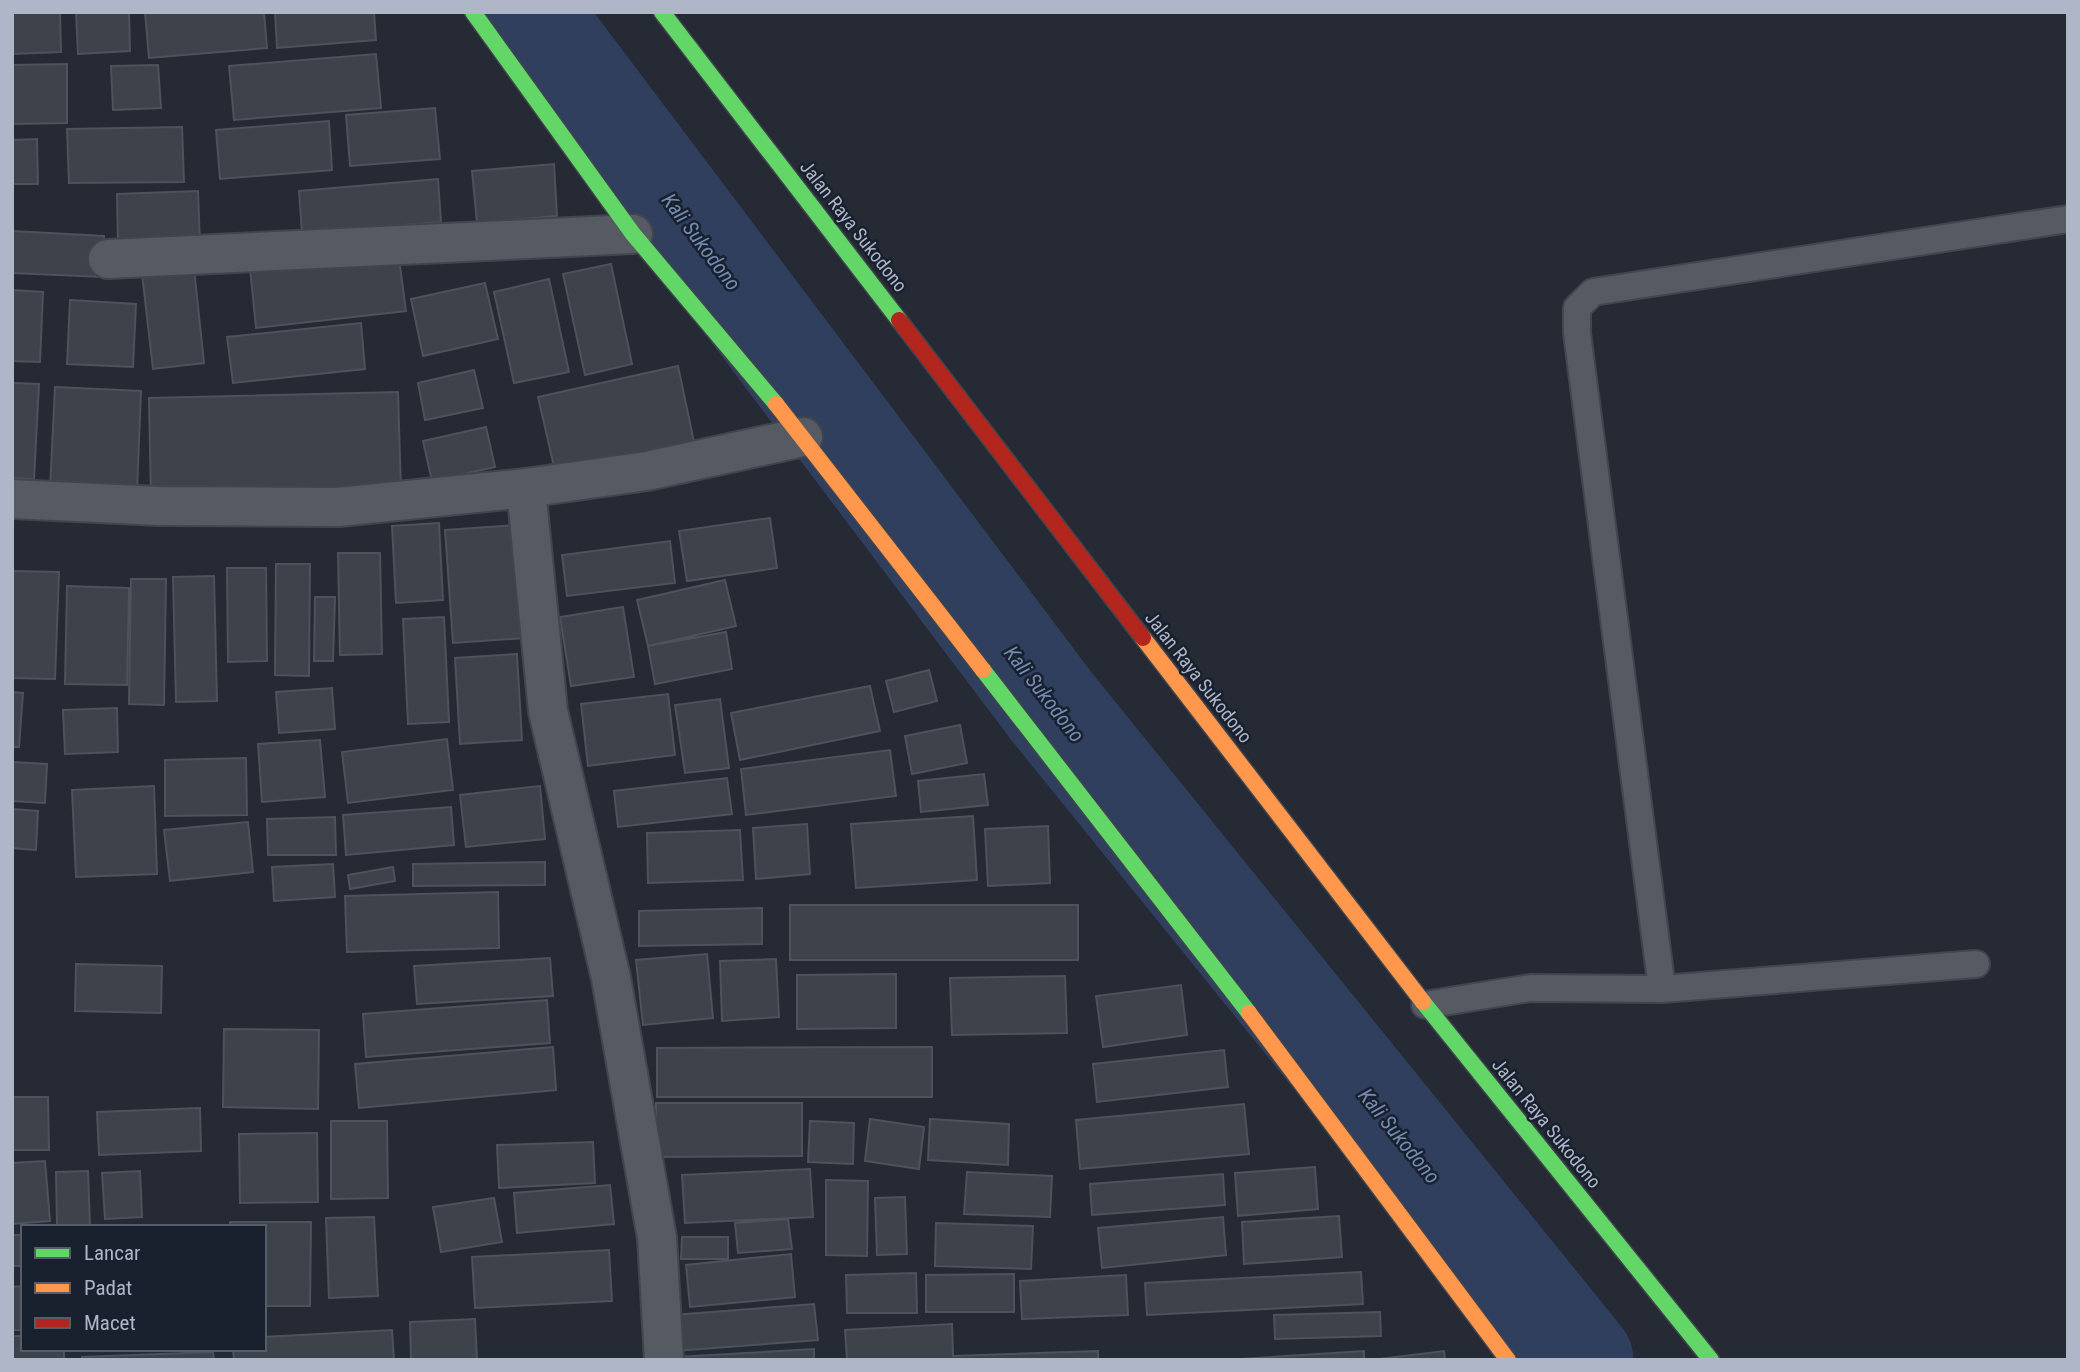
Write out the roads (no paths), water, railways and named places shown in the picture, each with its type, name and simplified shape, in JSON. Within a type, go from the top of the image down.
[{"type":"main road","points":[[473,12],[633,234],[803,437],[1268,1037],[1508,1360]]},
{"type":"main road","name":"Jalan Raya Sukodono","points":[[662,12],[1425,1005],[1711,1360]]},
{"type":"street","points":[[108,259],[633,234]]},
{"type":"street","points":[[12,499],[160,506],[338,507],[526,488],[647,471],[803,437]]},
{"type":"street","points":[[526,488],[548,712],[611,978],[657,1238],[664,1360]]},
{"type":"lane","points":[[1662,989],[1577,333],[1577,308],[1593,292],[2068,219]]},
{"type":"lane","points":[[1425,1005],[1530,988],[1662,989],[1976,964]]},
{"type":"waterway","name":"Kali Sukodono","points":[[528,12],[1052,707],[1581,1360]]}]
